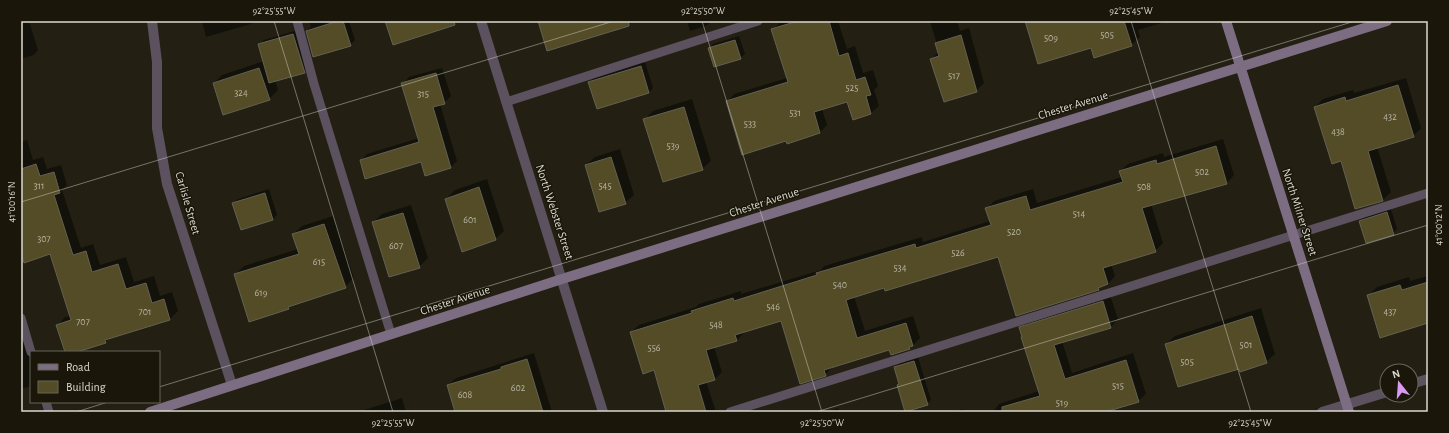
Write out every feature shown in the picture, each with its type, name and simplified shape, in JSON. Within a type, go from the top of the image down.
[{"type":"street","name":"Carlisle Street","points":[[152,21],[157,62],[157,128],[167,184],[232,385]]},
{"type":"street","name":"North Webster Street","points":[[481,21],[603,412]]},
{"type":"street","name":"North Milner Street","points":[[1226,21],[1347,408]]},
{"type":"street","name":"Chester Avenue","points":[[150,412],[562,279],[1387,21]]},
{"type":"street","points":[[1322,412],[1347,408],[1379,395]]},
{"type":"lane","points":[[296,21],[391,334]]},
{"type":"lane","points":[[506,102],[758,21]]},
{"type":"lane","points":[[730,412],[1428,193]]},
{"type":"lane","points":[[21,318],[31,351]]},
{"type":"building","points":[[338,21],[343,21],[351,46],[313,57],[306,31]]},
{"type":"building","points":[[385,21],[454,21],[455,25],[393,45]]},
{"type":"building","points":[[538,21],[629,21],[629,26],[547,51]]},
{"type":"building","points":[[798,21],[829,21],[839,56],[848,53],[856,80],[865,77],[871,95],[866,96],[871,114],[853,120],[847,102],[814,112],[820,133],[787,144],[786,141],[742,155],[726,101],[788,82],[771,29]]},
{"type":"building","points":[[1025,21],[1124,21],[1132,46],[1094,58],[1091,48],[1038,64]]},
{"type":"building","points":[[293,34],[305,73],[269,83],[258,44]]},
{"type":"building","points":[[961,35],[977,92],[944,102],[930,59],[939,56],[935,43]]},
{"type":"building","points":[[735,40],[741,59],[714,67],[708,48]]},
{"type":"building","points":[[641,66],[649,93],[597,109],[588,82]]},
{"type":"building","points":[[259,68],[270,100],[223,115],[213,83]]},
{"type":"building","points":[[436,73],[445,104],[433,107],[451,168],[425,176],[421,162],[365,179],[360,160],[419,142],[401,83]]},
{"type":"building","points":[[1398,85],[1414,137],[1368,151],[1383,201],[1355,209],[1341,161],[1332,164],[1314,107],[1345,97],[1346,101]]},
{"type":"building","points":[[684,107],[703,170],[663,182],[643,119]]},
{"type":"building","points":[[1216,146],[1227,184],[1142,208],[1156,252],[1103,268],[1108,284],[1098,288],[1099,290],[1016,316],[998,257],[885,291],[884,288],[846,300],[857,338],[906,323],[913,346],[909,347],[910,349],[891,355],[889,350],[824,370],[826,376],[800,384],[781,321],[735,335],[737,341],[706,350],[715,380],[698,385],[706,412],[666,412],[654,370],[643,374],[630,332],[692,313],[691,311],[733,298],[734,301],[817,275],[816,273],[915,244],[916,248],[991,225],[985,208],[1026,196],[1030,210],[1123,182],[1119,171],[1156,160],[1157,164]]},
{"type":"building","points":[[611,157],[626,204],[599,212],[585,165]]},
{"type":"building","points":[[36,164],[40,176],[54,172],[60,193],[54,195],[73,255],[86,251],[92,272],[118,264],[126,289],[146,283],[152,303],[164,299],[170,320],[105,340],[106,343],[80,351],[65,351],[56,325],[71,320],[50,254],[24,263],[21,252],[21,169]]},
{"type":"building","points":[[479,187],[496,240],[462,252],[445,199]]},
{"type":"building","points":[[265,193],[273,220],[241,230],[232,203]]},
{"type":"building","points":[[1387,212],[1394,235],[1366,243],[1359,221]]},
{"type":"building","points":[[403,213],[420,268],[389,277],[372,222]]},
{"type":"building","points":[[324,224],[346,288],[288,307],[289,309],[249,322],[234,274],[299,254],[292,234]]},
{"type":"building","points":[[1428,282],[1428,323],[1380,338],[1367,295],[1400,285],[1402,290]]},
{"type":"building","points":[[1103,301],[1111,328],[1054,345],[1065,379],[1126,360],[1139,402],[1105,412],[1002,412],[1002,407],[1040,396],[1019,327]]},
{"type":"building","points":[[1252,316],[1267,363],[1240,372],[1239,369],[1178,387],[1165,344]]},
{"type":"building","points":[[527,359],[543,412],[455,412],[447,385],[501,369],[501,367]]},
{"type":"building","points":[[914,361],[928,405],[905,412],[897,385],[899,384],[894,367]]}]
